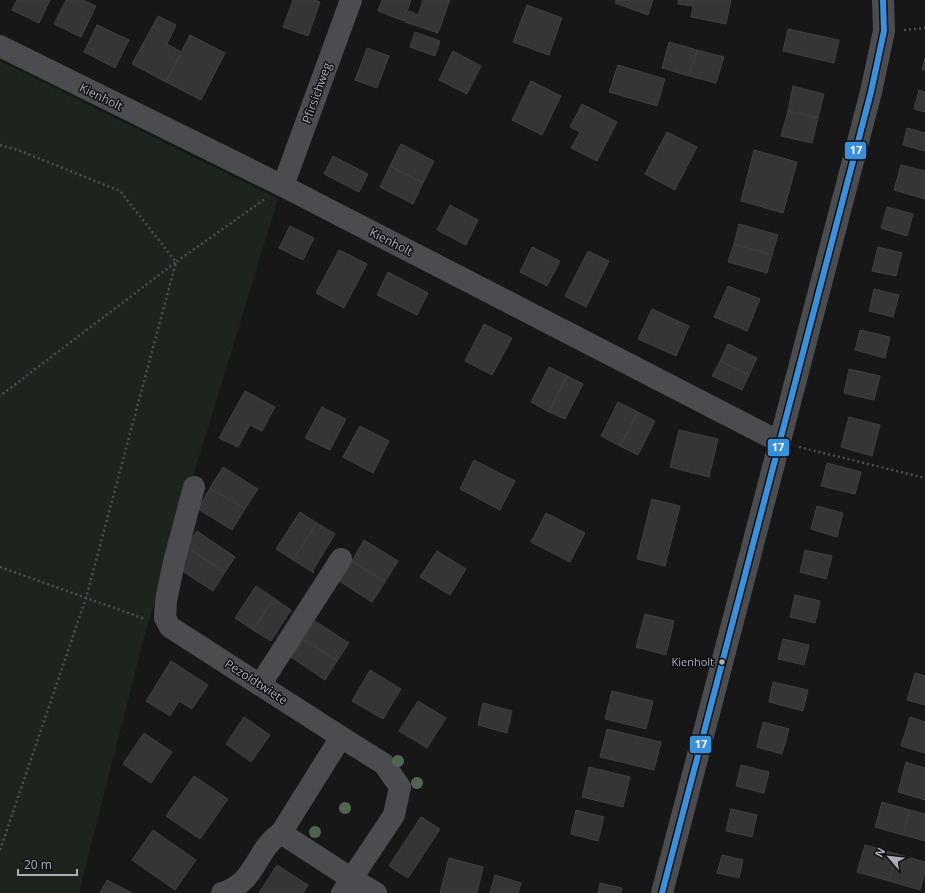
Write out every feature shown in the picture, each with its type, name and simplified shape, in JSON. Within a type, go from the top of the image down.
[{"type":"street","name":"Pfirsichweg","points":[[283,186],[351,0]]},
{"type":"street","points":[[662,893],[871,92],[884,31],[883,0]]},
{"type":"street","name":"Kienholt","points":[[0,46],[283,186],[780,442]]},
{"type":"street","points":[[170,627],[165,618],[166,601],[174,562],[194,487]]},
{"type":"street","points":[[260,685],[341,559]]},
{"type":"street","name":"Pezoldtwiete","points":[[170,627],[384,764],[400,787],[394,815],[347,886]]},
{"type":"street","points":[[222,893],[242,882],[250,874],[264,851],[274,838],[281,833],[341,737]]},
{"type":"street","points":[[281,833],[347,886],[376,893]]},
{"type":"path","points":[[900,30],[925,28]]},
{"type":"path","points":[[0,145],[18,150],[120,191],[176,262]]},
{"type":"path","points":[[0,396],[176,262],[283,186]]},
{"type":"path","points":[[0,850],[86,598],[176,262]]},
{"type":"path","points":[[780,442],[925,478]]},
{"type":"path","points":[[0,567],[170,627]]},
{"type":"shaded area","points":[[0,61],[278,199],[144,637],[79,893],[0,893]]},
{"type":"building","points":[[17,0],[50,0],[39,23],[12,10]]},
{"type":"building","points":[[66,0],[83,0],[96,6],[81,37],[54,24]]},
{"type":"building","points":[[293,0],[314,0],[320,2],[308,36],[283,27]]},
{"type":"building","points":[[382,0],[411,0],[404,21],[378,11]]},
{"type":"building","points":[[423,0],[450,0],[438,33],[405,22],[409,11],[418,15]]},
{"type":"building","points":[[616,0],[653,0],[648,15],[615,3]]},
{"type":"building","points":[[678,0],[731,0],[726,24],[691,17],[693,6],[678,4]]},
{"type":"building","points":[[527,5],[562,18],[549,55],[513,42]]},
{"type":"building","points":[[158,16],[176,25],[167,44],[182,52],[166,82],[132,64]]},
{"type":"building","points":[[97,25],[129,40],[115,68],[84,52]]},
{"type":"building","points":[[788,29],[839,40],[834,63],[783,51]]},
{"type":"building","points":[[415,32],[440,41],[435,56],[410,47]]},
{"type":"building","points":[[190,35],[225,53],[201,100],[166,82]]},
{"type":"building","points":[[669,42],[697,50],[689,76],[662,68]]},
{"type":"building","points":[[367,48],[389,56],[377,88],[355,80]]},
{"type":"building","points":[[697,50],[724,57],[716,83],[689,76]]},
{"type":"building","points":[[453,51],[481,66],[467,94],[439,80]]},
{"type":"building","points":[[925,58],[925,70],[922,70]]},
{"type":"building","points":[[618,65],[665,79],[657,106],[609,92]]},
{"type":"building","points":[[531,81],[561,96],[542,135],[512,120]]},
{"type":"building","points":[[793,86],[824,94],[818,118],[788,111]]},
{"type":"building","points":[[919,90],[925,92],[925,112],[914,109]]},
{"type":"building","points":[[582,104],[617,122],[597,161],[571,148],[580,132],[570,127]]},
{"type":"building","points":[[788,111],[818,118],[812,143],[781,136]]},
{"type":"building","points":[[907,128],[925,133],[925,151],[903,145]]},
{"type":"building","points":[[667,132],[697,147],[675,190],[645,174]]},
{"type":"building","points":[[401,144],[434,161],[423,183],[390,166]]},
{"type":"building","points":[[754,150],[797,162],[783,213],[741,201]]},
{"type":"building","points":[[333,156],[368,174],[359,192],[324,174]]},
{"type":"building","points":[[901,165],[925,171],[925,199],[894,190]]},
{"type":"building","points":[[390,166],[423,183],[413,204],[380,187]]},
{"type":"building","points":[[450,205],[478,220],[466,245],[437,230]]},
{"type":"building","points":[[887,207],[913,214],[907,236],[881,228]]},
{"type":"building","points":[[739,224],[778,235],[772,255],[734,244]]},
{"type":"building","points":[[290,226],[314,238],[303,260],[279,248]]},
{"type":"building","points":[[734,244],[772,255],[767,273],[728,262]]},
{"type":"building","points":[[532,247],[560,261],[547,286],[520,272]]},
{"type":"building","points":[[878,247],[902,253],[896,276],[872,271]]},
{"type":"building","points":[[339,250],[367,264],[344,308],[316,293]]},
{"type":"building","points":[[588,251],[609,261],[586,307],[565,296]]},
{"type":"building","points":[[388,272],[428,293],[417,315],[377,295]]},
{"type":"building","points":[[728,286],[760,299],[747,331],[714,317]]},
{"type":"building","points":[[874,289],[899,295],[893,317],[869,311]]},
{"type":"building","points":[[652,309],[689,326],[676,356],[638,339]]},
{"type":"building","points":[[484,324],[512,338],[492,375],[465,361]]},
{"type":"building","points":[[860,330],[890,337],[885,358],[855,350]]},
{"type":"building","points":[[728,344],[757,358],[749,375],[720,361]]},
{"type":"building","points":[[720,361],[749,375],[742,390],[712,376]]},
{"type":"building","points":[[549,367],[567,376],[549,412],[531,402]]},
{"type":"building","points":[[849,369],[880,376],[874,400],[844,393]]},
{"type":"building","points":[[567,376],[583,384],[565,419],[549,412]]},
{"type":"building","points":[[245,391],[275,407],[262,431],[250,425],[238,447],[219,438]]},
{"type":"building","points":[[618,402],[638,412],[620,446],[601,436]]},
{"type":"building","points":[[322,407],[346,419],[330,450],[305,438]]},
{"type":"building","points":[[638,412],[655,421],[638,455],[620,446]]},
{"type":"building","points":[[849,417],[880,425],[872,456],[841,447]]},
{"type":"building","points":[[360,426],[389,441],[373,473],[343,457]]},
{"type":"building","points":[[679,430],[718,439],[709,477],[670,467]]},
{"type":"building","points":[[474,460],[515,481],[500,510],[460,489]]},
{"type":"building","points":[[827,463],[861,472],[855,494],[821,486]]},
{"type":"building","points":[[223,467],[258,489],[245,509],[210,488]]},
{"type":"building","points":[[210,488],[245,509],[232,530],[198,509]]},
{"type":"building","points":[[652,499],[680,506],[665,566],[637,559]]},
{"type":"building","points":[[817,506],[843,513],[837,537],[811,529]]},
{"type":"building","points":[[300,512],[317,523],[293,560],[276,549]]},
{"type":"building","points":[[546,513],[585,533],[570,562],[531,542]]},
{"type":"building","points":[[317,523],[335,534],[313,570],[314,573],[293,560]]},
{"type":"building","points":[[197,531],[235,557],[225,572],[186,547]]},
{"type":"building","points":[[364,540],[398,561],[385,582],[352,561]]},
{"type":"building","points":[[186,547],[225,572],[213,591],[175,566]]},
{"type":"building","points":[[805,550],[832,556],[826,579],[800,572]]},
{"type":"building","points":[[437,551],[466,569],[450,595],[420,577]]},
{"type":"building","points":[[352,561],[385,582],[372,602],[339,581]]},
{"type":"building","points":[[256,586],[274,598],[253,630],[235,618]]},
{"type":"building","points":[[795,595],[820,601],[815,623],[790,617]]},
{"type":"building","points":[[274,598],[291,610],[271,641],[253,630]]},
{"type":"building","points":[[645,614],[674,621],[666,655],[636,647]]},
{"type":"building","points":[[315,621],[349,643],[337,661],[303,639]]},
{"type":"building","points":[[303,639],[337,661],[325,680],[291,657]]},
{"type":"building","points":[[783,639],[809,645],[804,665],[778,659]]},
{"type":"building","points":[[171,661],[208,685],[192,709],[179,701],[170,716],[146,701]]},
{"type":"building","points":[[370,670],[401,689],[383,719],[352,701]]},
{"type":"building","points":[[915,673],[925,676],[925,705],[907,700]]},
{"type":"building","points":[[773,682],[808,690],[803,711],[769,702]]},
{"type":"building","points":[[612,691],[653,701],[646,729],[605,719]]},
{"type":"building","points":[[418,701],[446,718],[427,748],[399,731]]},
{"type":"building","points":[[483,703],[512,711],[507,733],[478,725]]},
{"type":"building","points":[[244,717],[270,735],[251,762],[226,744]]},
{"type":"building","points":[[910,717],[925,722],[925,753],[901,746]]},
{"type":"building","points":[[763,722],[789,729],[782,754],[757,747]]},
{"type":"building","points":[[607,729],[661,742],[654,770],[600,757]]},
{"type":"building","points":[[144,733],[172,752],[151,783],[123,764]]},
{"type":"building","points":[[906,762],[925,768],[925,800],[898,792]]},
{"type":"building","points":[[741,765],[769,772],[764,793],[736,786]]},
{"type":"building","points":[[589,767],[630,777],[623,807],[582,797]]},
{"type":"building","points":[[194,776],[228,799],[200,839],[166,816]]},
{"type":"building","points":[[882,802],[910,810],[903,835],[875,827]]},
{"type":"building","points":[[731,809],[757,815],[752,837],[726,831]]},
{"type":"building","points":[[576,810],[604,817],[598,841],[571,834]]},
{"type":"building","points":[[910,810],[925,814],[925,841],[903,835]]},
{"type":"building","points":[[421,817],[440,829],[408,878],[389,866]]},
{"type":"building","points":[[153,830],[196,860],[175,890],[132,860]]},
{"type":"building","points":[[865,845],[897,854],[889,881],[857,872]]},
{"type":"building","points":[[897,854],[925,862],[925,872],[920,890],[889,881]]},
{"type":"building","points":[[722,855],[743,860],[739,878],[717,873]]},
{"type":"building","points":[[449,858],[483,867],[477,893],[440,893]]},
{"type":"building","points":[[277,865],[308,885],[303,893],[259,893]]},
{"type":"building","points":[[495,875],[521,883],[518,893],[490,893]]},
{"type":"building","points":[[107,880],[132,893],[100,893]]},
{"type":"building","points":[[600,883],[622,888],[621,893],[598,893]]},
{"type":"transit line","name":"17","points":[[662,893],[871,92],[884,31],[883,0]]},
{"type":"place","name":"Kienholt","points":[[722,662]]}]
